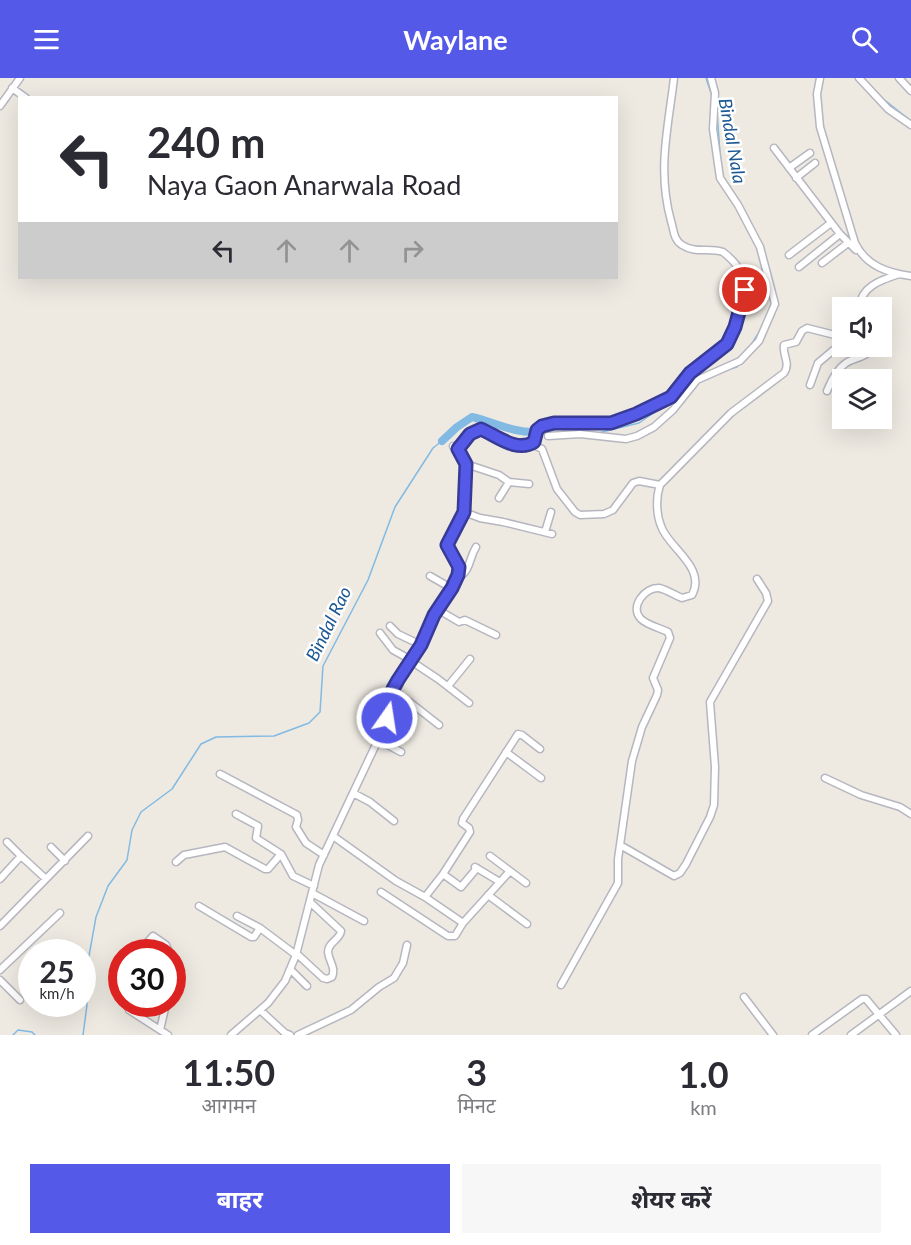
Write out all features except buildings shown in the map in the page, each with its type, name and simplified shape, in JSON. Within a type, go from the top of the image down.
[{"type":"street","points":[[0,106],[20,78]]},
{"type":"street","points":[[533,443],[537,430],[542,426],[554,423],[611,423],[671,397],[690,373],[727,344],[730,339],[743,302],[744,276],[740,268],[723,252],[696,251],[680,244],[675,236],[667,205],[663,154],[674,78]]},
{"type":"street","points":[[548,436],[580,434],[626,439],[637,436],[654,427],[673,410],[697,380],[740,361],[759,341],[775,304],[760,247],[738,205],[720,178],[713,129],[715,93],[711,78]]},
{"type":"street","points":[[859,78],[888,109],[911,125]]},
{"type":"street","points":[[898,78],[911,91]]},
{"type":"street","points":[[820,80],[817,104],[820,127],[850,232],[860,254]]},
{"type":"street","points":[[12,88],[23,96]]},
{"type":"street","points":[[774,147],[848,243],[872,264],[911,276]]},
{"type":"street","points":[[789,168],[810,153]]},
{"type":"street","points":[[796,178],[815,163]]},
{"type":"street","points":[[789,255],[831,223]]},
{"type":"street","points":[[799,267],[840,234]]},
{"type":"street","points":[[822,263],[848,243]]},
{"type":"street","points":[[861,297],[878,281],[899,274]]},
{"type":"street","points":[[561,985],[618,883],[620,845],[632,761],[642,727],[657,695],[658,690],[653,678],[670,638],[668,632],[642,619],[638,611],[639,601],[648,591],[656,588],[686,598],[693,593],[696,581],[693,571],[661,527],[657,497],[660,484],[731,413],[784,373],[788,365],[784,345],[796,342],[802,331],[807,328],[832,334]]},
{"type":"street","points":[[810,385],[818,363],[832,351]]},
{"type":"street","points":[[827,391],[841,367],[859,357]]},
{"type":"street","points":[[231,1035],[278,992],[290,969],[324,855],[378,740],[387,718],[393,689],[421,645],[438,609],[452,588],[459,567],[447,545],[464,512],[466,464],[456,447],[477,429],[509,443],[533,443],[542,449],[557,489],[580,515],[604,514],[613,510],[627,489],[636,481],[660,484]]},
{"type":"street","points":[[466,464],[500,475],[509,482],[529,484]]},
{"type":"street","points":[[499,498],[509,482]]},
{"type":"street","points":[[464,512],[480,518],[548,533],[551,513]]},
{"type":"street","points":[[455,580],[469,567],[476,547]]},
{"type":"street","points":[[430,576],[452,588]]},
{"type":"street","points":[[620,845],[674,876],[680,873],[686,864],[714,805],[715,767],[710,702],[768,601],[757,579]]},
{"type":"street","points":[[438,609],[459,622],[465,620],[495,635]]},
{"type":"street","points":[[390,626],[398,634],[421,645]]},
{"type":"street","points":[[380,633],[393,650],[448,686],[469,703]]},
{"type":"street","points":[[448,686],[470,659]]},
{"type":"street","points":[[393,689],[439,725]]},
{"type":"street","points":[[425,897],[470,832],[469,828],[462,823],[463,819],[506,752],[520,734],[540,749]]},
{"type":"street","points":[[378,740],[400,753]]},
{"type":"street","points":[[506,752],[541,778]]},
{"type":"street","points":[[220,774],[297,815],[296,827],[302,838],[324,855]]},
{"type":"street","points":[[825,778],[861,795],[900,807],[911,814]]},
{"type":"street","points":[[352,793],[370,802],[394,821]]},
{"type":"street","points":[[236,814],[258,826],[256,838],[281,854],[291,874],[364,921]]},
{"type":"street","points":[[0,926],[88,836]]},
{"type":"street","points":[[333,836],[396,881],[425,897],[463,923]]},
{"type":"street","points":[[7,842],[46,879]]},
{"type":"street","points":[[51,847],[65,861]]},
{"type":"street","points":[[176,862],[184,855],[225,847],[268,869],[281,854]]},
{"type":"street","points":[[0,879],[21,856]]},
{"type":"street","points":[[490,856],[526,883]]},
{"type":"street","points":[[443,873],[461,887],[475,867],[500,882]]},
{"type":"street","points":[[381,892],[448,936],[456,935],[463,923],[510,871]]},
{"type":"street","points":[[488,895],[527,924]]},
{"type":"street","points":[[237,916],[260,928],[327,979],[332,977],[334,970],[328,953],[329,948],[340,936],[341,931],[310,903]]},
{"type":"street","points":[[199,906],[251,937],[254,937],[260,928]]},
{"type":"street","points":[[0,969],[60,913]]},
{"type":"street","points":[[298,1035],[351,1010],[394,978],[403,963],[407,945]]},
{"type":"street","points":[[290,969],[307,986]]},
{"type":"street","points":[[0,980],[18,998]]},
{"type":"street","points":[[851,1035],[911,991]]},
{"type":"street","points":[[744,997],[773,1035]]},
{"type":"street","points":[[812,1035],[862,999],[871,1003],[896,1035]]},
{"type":"street","points":[[260,1010],[290,1035]]},
{"type":"street","points":[[140,1017],[168,1035]]},
{"type":"street","points":[[160,1030],[163,1017]]},
{"type":"waterway","name":"Bindal Nala","points":[[706,78],[712,96]]},
{"type":"waterway","name":"Bindal Nala","points":[[882,98],[911,121]]},
{"type":"waterway","name":"Bindal Nala","points":[[717,112],[721,167]]},
{"type":"waterway","name":"Bindal Nala","points":[[732,200],[741,217]]},
{"type":"waterway","name":"Bindal Nala","points":[[751,345],[761,329]]},
{"type":"waterway","name":"Bindal Nala","points":[[730,369],[737,367],[738,364]]},
{"type":"waterway","name":"Bindal Nala","points":[[540,432],[566,428],[598,433],[639,423],[684,392]]},
{"type":"waterway","name":"Bindal Rao","points":[[442,441],[472,417],[511,429],[536,432]]},
{"type":"waterway","name":"Bindal Rao","points":[[83,1035],[87,1005],[85,983],[96,917],[108,886],[127,860],[132,830],[141,812],[172,789],[201,744],[216,737],[274,736],[309,723],[320,712],[323,666],[368,580],[395,507],[433,448],[442,441]]},
{"type":"waterway","name":"Bindal Rao","points":[[13,1035],[18,1030],[32,1032],[35,1035]]},
{"type":"route","points":[[387,718],[393,689],[421,645],[430,622],[458,575],[459,567],[447,545],[464,512],[466,464],[458,449],[470,434],[474,430],[481,429],[509,443],[527,445],[534,442],[537,430],[542,426],[554,423],[611,423],[623,420],[671,397],[690,373],[727,344],[735,327],[745,290]]}]
